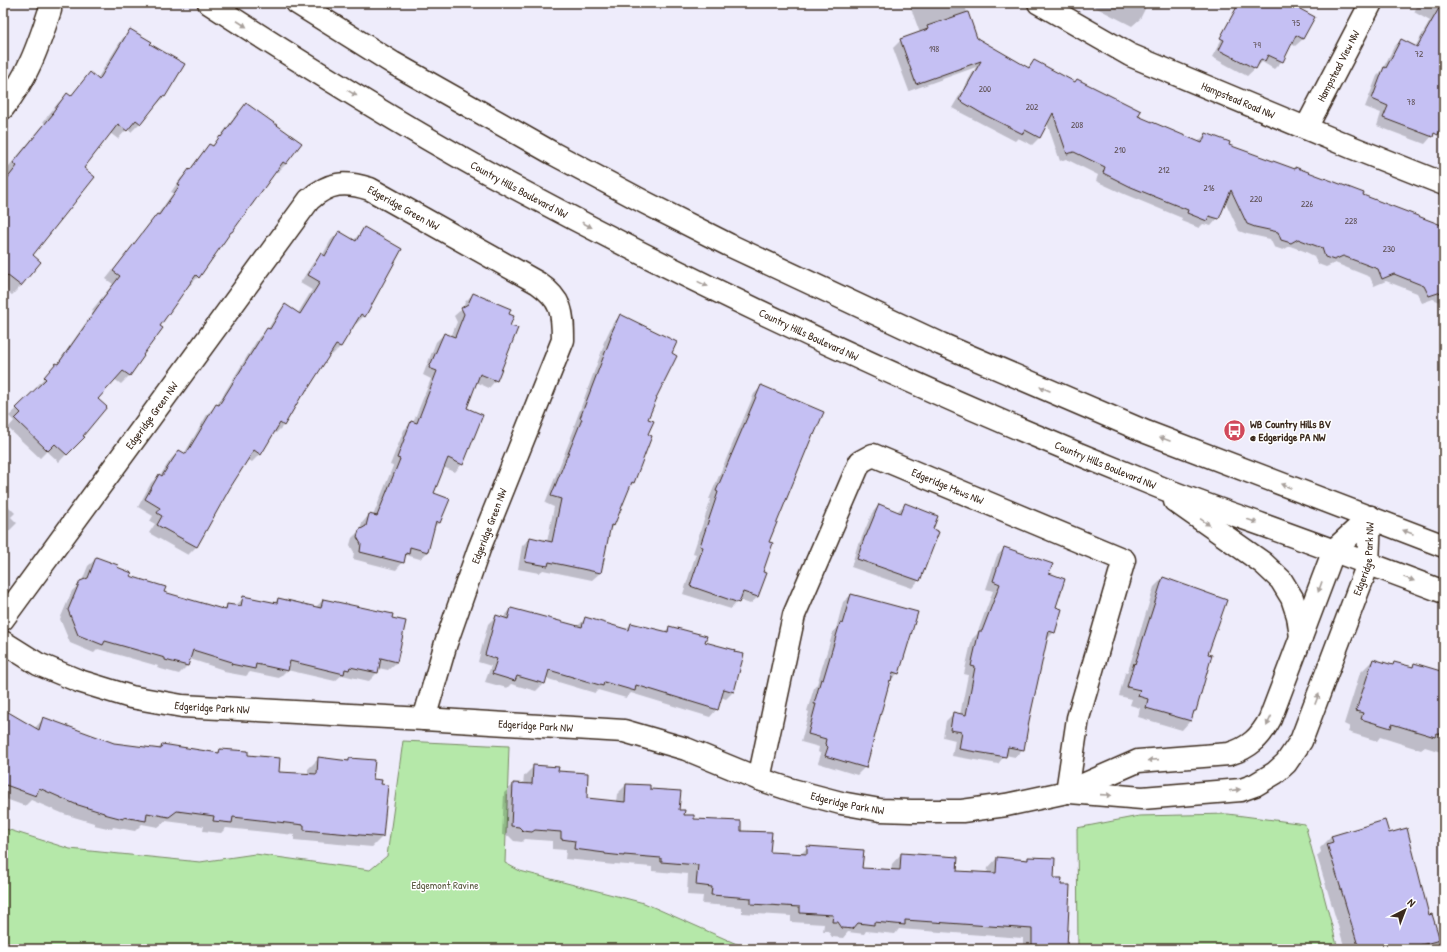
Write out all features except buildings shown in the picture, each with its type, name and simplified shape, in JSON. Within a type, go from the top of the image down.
[{"type":"street","name":"Country Hills Boulevard NW","points":[[209,3],[294,58],[427,138],[513,187],[673,270],[810,336],[946,398],[1149,484],[1334,550],[1444,592]]},
{"type":"street","points":[[297,3],[393,63],[554,154],[729,245],[941,344],[1146,432],[1444,546]]},
{"type":"street","name":"Hampstead Road NW","points":[[1039,3],[1130,55],[1444,184]]},
{"type":"street","name":"Hampstead View NW","points":[[1306,128],[1371,3]]},
{"type":"street","points":[[3,108],[20,86],[31,64],[50,10]]},
{"type":"street","name":"Edgeridge Green NW","points":[[3,619],[309,200],[320,190],[331,186],[344,184],[358,185],[370,189],[538,283],[556,300],[561,312],[563,324],[563,340],[479,549],[446,643],[424,719]]},
{"type":"street","name":"Edgeridge Mews NW","points":[[759,779],[794,615],[860,462],[873,455],[1124,560],[1078,718],[1067,792]]},
{"type":"street","points":[[1149,484],[1236,543],[1263,563],[1281,580],[1292,598],[1298,616],[1301,637]]},
{"type":"street","name":"Edgeridge Park NW","points":[[3,642],[38,664],[78,681],[145,700],[182,706],[624,731],[686,749],[759,779],[792,790],[841,803],[880,810],[962,811],[1006,805],[1067,792],[1138,761],[1229,754],[1249,746],[1265,730],[1270,719],[1334,550],[1370,517]]},
{"type":"street","name":"Edgeridge Park NW","points":[[1067,792],[1142,798],[1240,790],[1266,780],[1275,773],[1286,763],[1302,741],[1368,564],[1370,517]]},
{"type":"green space","name":"Edgemont Ravine","points":[[403,741],[509,746],[505,863],[520,871],[644,903],[748,949],[3,949],[3,828],[70,849],[200,862],[255,854],[370,870],[387,856]]},
{"type":"green space","points":[[1228,814],[1305,824],[1338,949],[1078,949],[1077,828],[1139,816]]},
{"type":"place","name":"WB Country Hills BV @ Edgeridge PA NW","points":[[1235,430]]}]
